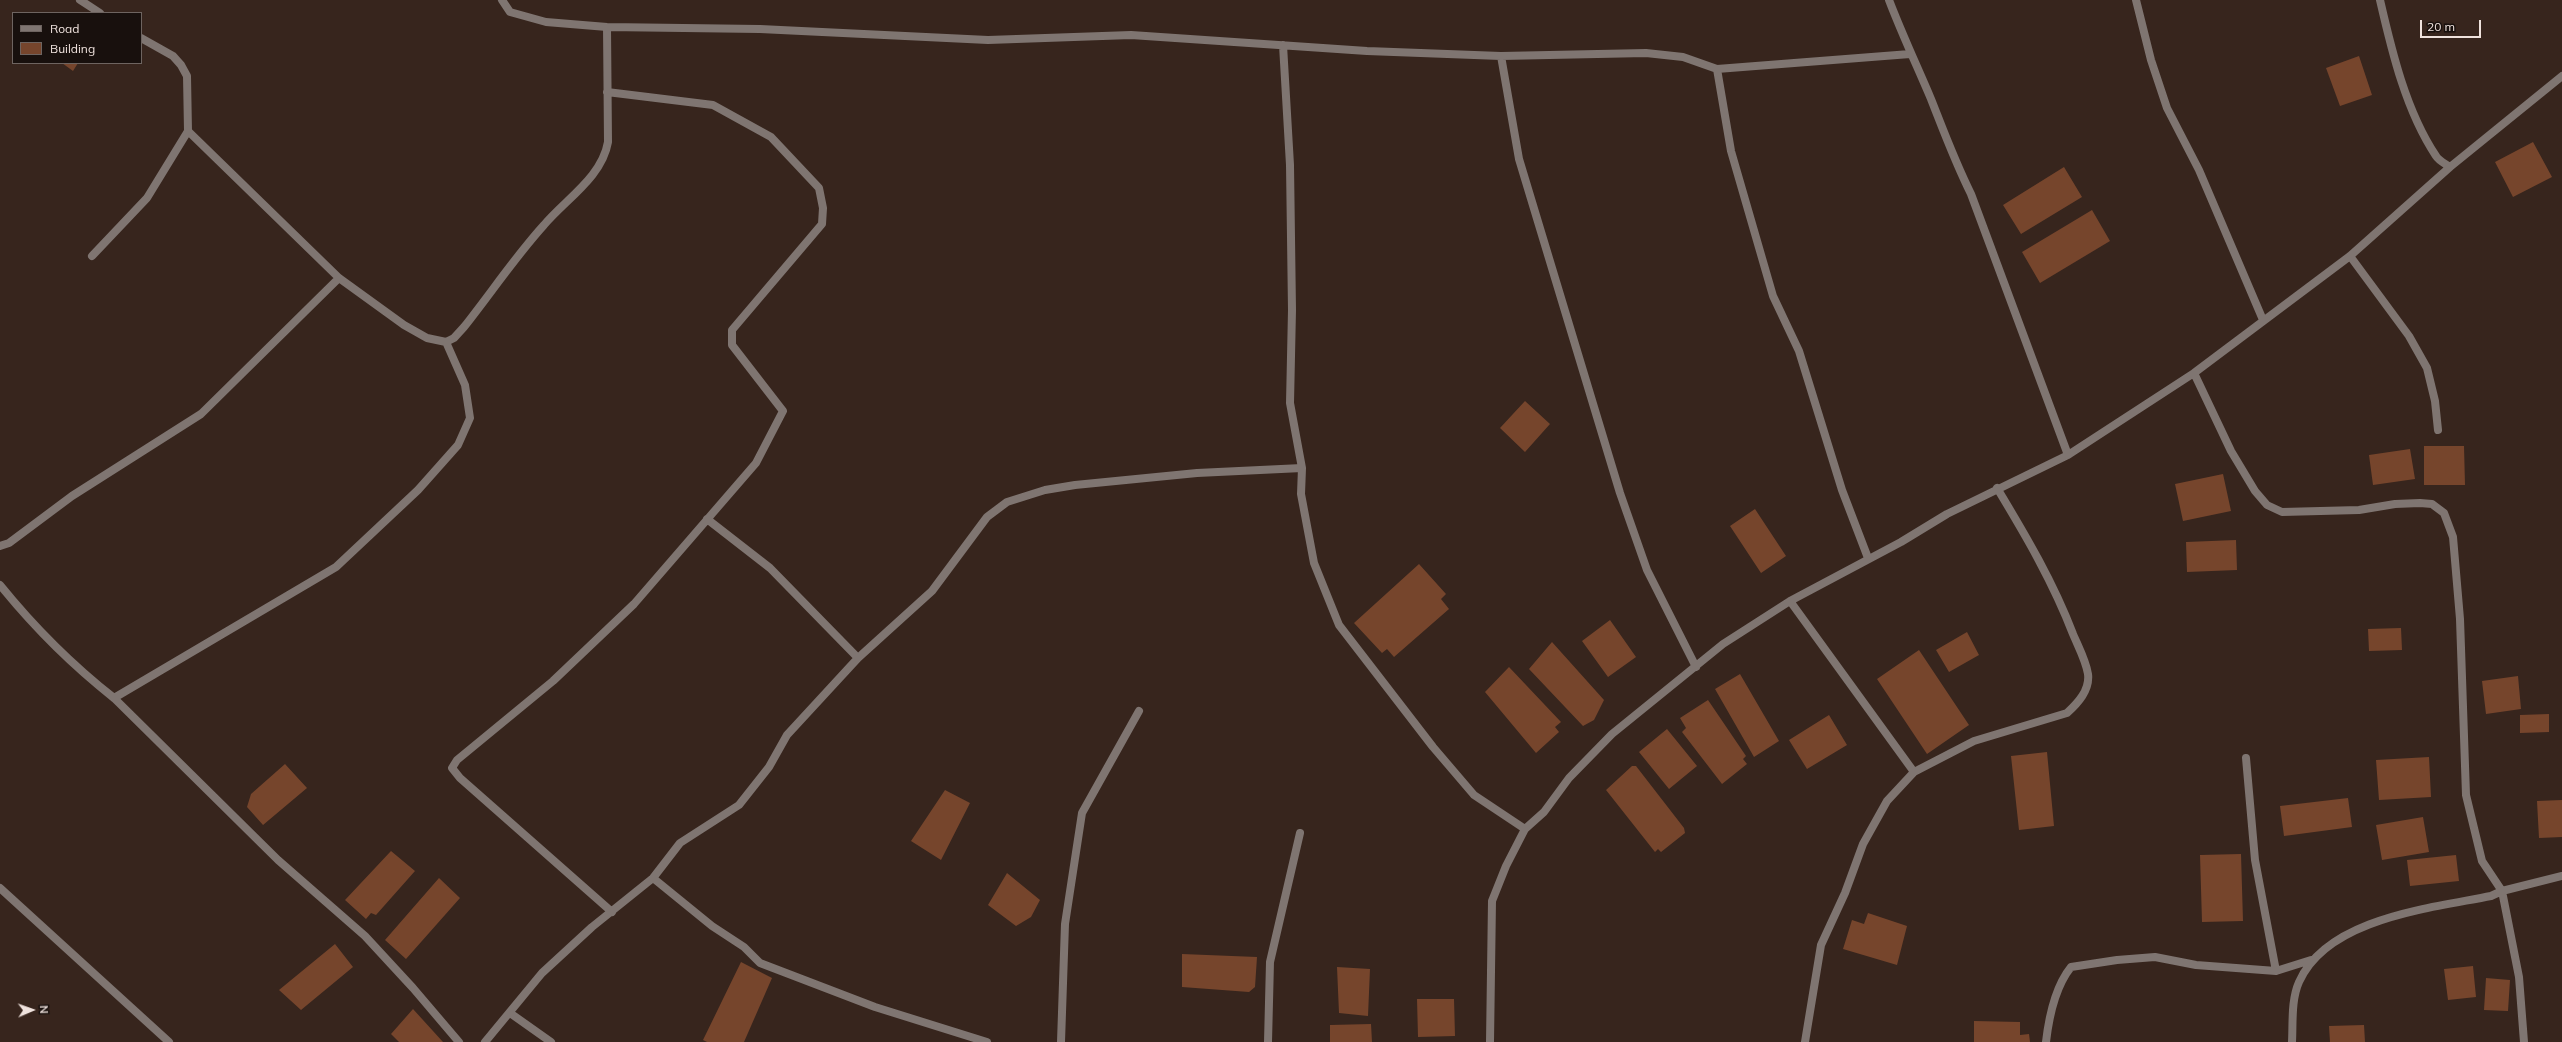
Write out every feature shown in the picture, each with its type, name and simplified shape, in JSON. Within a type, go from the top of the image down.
[{"type":"street","points":[[80,0],[98,12]]},
{"type":"street","points":[[502,0],[510,12],[546,22],[606,27],[760,29],[988,40],[1131,35],[1283,45],[1502,56],[1646,53],[1684,57],[1718,69],[1910,54]]},
{"type":"street","points":[[1889,0],[1910,54],[1930,98],[1951,154],[1971,194],[2068,455]]},
{"type":"street","points":[[2136,0],[2148,47],[2167,108],[2199,170],[2263,320]]},
{"type":"street","points":[[2380,0],[2388,36],[2411,108],[2436,157],[2450,167]]},
{"type":"street","points":[[188,131],[338,278],[404,325],[427,338],[446,342],[454,338],[464,327],[544,225],[597,170],[605,156],[608,142],[606,27]]},
{"type":"street","points":[[92,256],[147,198],[188,131],[186,76],[181,65],[173,56],[142,39]]},
{"type":"street","points":[[1283,45],[1290,172],[1292,310],[1290,403],[1302,468],[1300,494],[1314,563],[1339,625],[1433,746],[1474,794],[1525,829]]},
{"type":"street","points":[[1502,56],[1518,159],[1620,493],[1646,570],[1696,667]]},
{"type":"street","points":[[1718,69],[1731,151],[1773,296],[1799,351],[1842,490],[1868,558]]},
{"type":"street","points":[[1490,1042],[1492,901],[1506,866],[1525,829],[1544,812],[1569,778],[1612,734],[1723,644],[1790,602],[1997,488],[2068,455],[2194,373],[2350,256],[2450,167],[2562,76]]},
{"type":"street","points":[[607,92],[713,106],[771,137],[819,188],[823,208],[822,224],[732,330],[732,345],[783,411],[756,463],[634,604],[553,681],[457,760],[452,768],[460,778],[612,912]]},
{"type":"street","points":[[2350,256],[2408,336],[2428,368],[2435,401],[2438,430]]},
{"type":"street","points":[[0,546],[9,543],[72,496],[201,414],[338,278]]},
{"type":"street","points":[[114,698],[336,567],[418,490],[458,445],[470,418],[465,385],[446,342]]},
{"type":"street","points":[[2194,373],[2231,451],[2255,491],[2267,505],[2282,512],[2359,510],[2395,504],[2420,503],[2432,504],[2444,513],[2453,537],[2460,619],[2466,795],[2482,861],[2502,890],[2519,977],[2524,1042]]},
{"type":"street","points":[[485,1042],[542,973],[592,927],[653,878],[680,843],[739,805],[769,767],[787,735],[858,658],[932,591],[987,518],[1007,502],[1045,490],[1075,486],[1197,473],[1302,468]]},
{"type":"street","points":[[1805,1042],[1821,945],[1845,893],[1863,844],[1887,801],[1914,772],[1974,741],[2067,713],[2078,703],[2085,691],[2088,675],[2068,622],[2043,565],[1997,488]]},
{"type":"street","points":[[707,519],[770,568],[858,658]]},
{"type":"street","points":[[0,585],[24,614],[78,669],[114,698],[278,860],[365,936],[413,988],[459,1042]]},
{"type":"street","points":[[1790,602],[1914,772]]},
{"type":"street","points":[[1062,1042],[1065,924],[1082,813],[1139,711]]},
{"type":"street","points":[[2246,758],[2255,860],[2276,971]]},
{"type":"street","points":[[1268,1042],[1270,962],[1300,833]]},
{"type":"street","points":[[2046,1042],[2049,1019],[2061,980],[2071,968],[2116,960],[2155,957],[2196,965],[2276,971],[2311,960],[2340,940],[2375,920],[2491,896],[2502,890],[2562,876]]},
{"type":"street","points":[[653,878],[712,926],[744,947],[760,963],[875,1007],[987,1042]]},
{"type":"street","points":[[0,888],[169,1042]]},
{"type":"street","points":[[2292,1042],[2293,1006],[2296,991],[2311,960]]},
{"type":"street","points":[[510,1013],[551,1042]]},
{"type":"building","points":[[2359,56],[2372,95],[2340,106],[2326,68]]},
{"type":"building","points":[[63,64],[77,64],[73,71]]},
{"type":"building","points":[[2533,142],[2552,177],[2513,197],[2495,162]]},
{"type":"building","points":[[2064,167],[2082,197],[2021,234],[2003,205]]},
{"type":"building","points":[[2092,210],[2110,241],[2040,283],[2022,252]]},
{"type":"building","points":[[1525,401],[1550,424],[1525,452],[1500,428]]},
{"type":"building","points":[[2424,446],[2464,446],[2465,485],[2424,485]]},
{"type":"building","points":[[2410,449],[2415,479],[2373,485],[2369,455]]},
{"type":"building","points":[[2223,474],[2231,511],[2183,521],[2175,484]]},
{"type":"building","points":[[1755,509],[1786,556],[1761,573],[1730,526]]},
{"type":"building","points":[[2236,540],[2237,570],[2187,572],[2186,542]]},
{"type":"building","points":[[1419,564],[1446,594],[1441,599],[1449,609],[1394,657],[1387,649],[1382,653],[1354,623]]},
{"type":"building","points":[[1610,620],[1636,657],[1608,677],[1582,641]]},
{"type":"building","points":[[2401,628],[2402,650],[2369,651],[2368,629]]},
{"type":"building","points":[[1967,632],[1979,655],[1949,672],[1936,650]]},
{"type":"building","points":[[1552,642],[1604,700],[1594,720],[1583,726],[1529,669]]},
{"type":"building","points":[[1919,650],[1969,725],[1927,754],[1877,679]]},
{"type":"building","points":[[1509,667],[1561,722],[1555,727],[1559,732],[1536,753],[1485,692]]},
{"type":"building","points":[[1740,674],[1779,741],[1754,757],[1715,689]]},
{"type":"building","points":[[2518,676],[2521,709],[2486,714],[2482,681]]},
{"type":"building","points":[[1708,700],[1746,756],[1743,759],[1747,764],[1722,784],[1682,732],[1686,728],[1680,718]]},
{"type":"building","points":[[2549,714],[2549,732],[2520,733],[2520,715]]},
{"type":"building","points":[[1829,715],[1847,745],[1807,769],[1789,740]]},
{"type":"building","points":[[1667,729],[1697,766],[1669,789],[1639,752]]},
{"type":"building","points":[[2047,752],[2054,826],[2019,830],[2011,756]]},
{"type":"building","points":[[2429,757],[2431,797],[2379,800],[2376,760]]},
{"type":"building","points":[[285,764],[307,788],[263,825],[247,807],[251,794]]},
{"type":"building","points":[[1632,766],[1636,766],[1684,828],[1685,833],[1661,852],[1658,849],[1655,852],[1606,790]]},
{"type":"building","points":[[945,790],[970,803],[941,860],[911,841]]},
{"type":"building","points":[[2348,798],[2352,827],[2284,836],[2280,806]]},
{"type":"building","points":[[2562,800],[2562,837],[2539,838],[2537,801]]},
{"type":"building","points":[[2423,817],[2429,852],[2382,860],[2376,825]]},
{"type":"building","points":[[391,851],[415,871],[376,915],[371,913],[366,919],[345,900]]},
{"type":"building","points":[[2241,854],[2243,921],[2202,922],[2200,855]]},
{"type":"building","points":[[2456,855],[2459,881],[2410,886],[2407,860]]},
{"type":"building","points":[[1007,873],[1040,900],[1031,917],[1016,926],[988,905]]},
{"type":"building","points":[[439,878],[460,898],[406,959],[385,940]]},
{"type":"building","points":[[1868,913],[1907,926],[1897,965],[1843,949],[1852,920],[1864,924]]},
{"type":"building","points":[[335,944],[353,967],[301,1010],[279,990]]},
{"type":"building","points":[[1182,954],[1257,957],[1255,987],[1249,992],[1182,987]]},
{"type":"building","points":[[741,962],[772,978],[744,1042],[707,1042],[703,1040]]},
{"type":"building","points":[[2473,966],[2476,997],[2448,1000],[2444,969]]},
{"type":"building","points":[[1337,967],[1370,969],[1368,1016],[1339,1013]]},
{"type":"building","points":[[2486,978],[2510,980],[2508,1011],[2484,1010]]},
{"type":"building","points":[[1417,999],[1454,999],[1455,1036],[1418,1037]]},
{"type":"building","points":[[413,1009],[443,1042],[399,1042],[391,1034]]},
{"type":"building","points":[[1974,1021],[2020,1022],[2020,1035],[2029,1034],[2030,1042],[1974,1042]]},
{"type":"building","points":[[1371,1024],[1372,1042],[1330,1042],[1330,1025]]},
{"type":"building","points":[[2364,1025],[2365,1042],[2330,1042],[2329,1026]]}]
